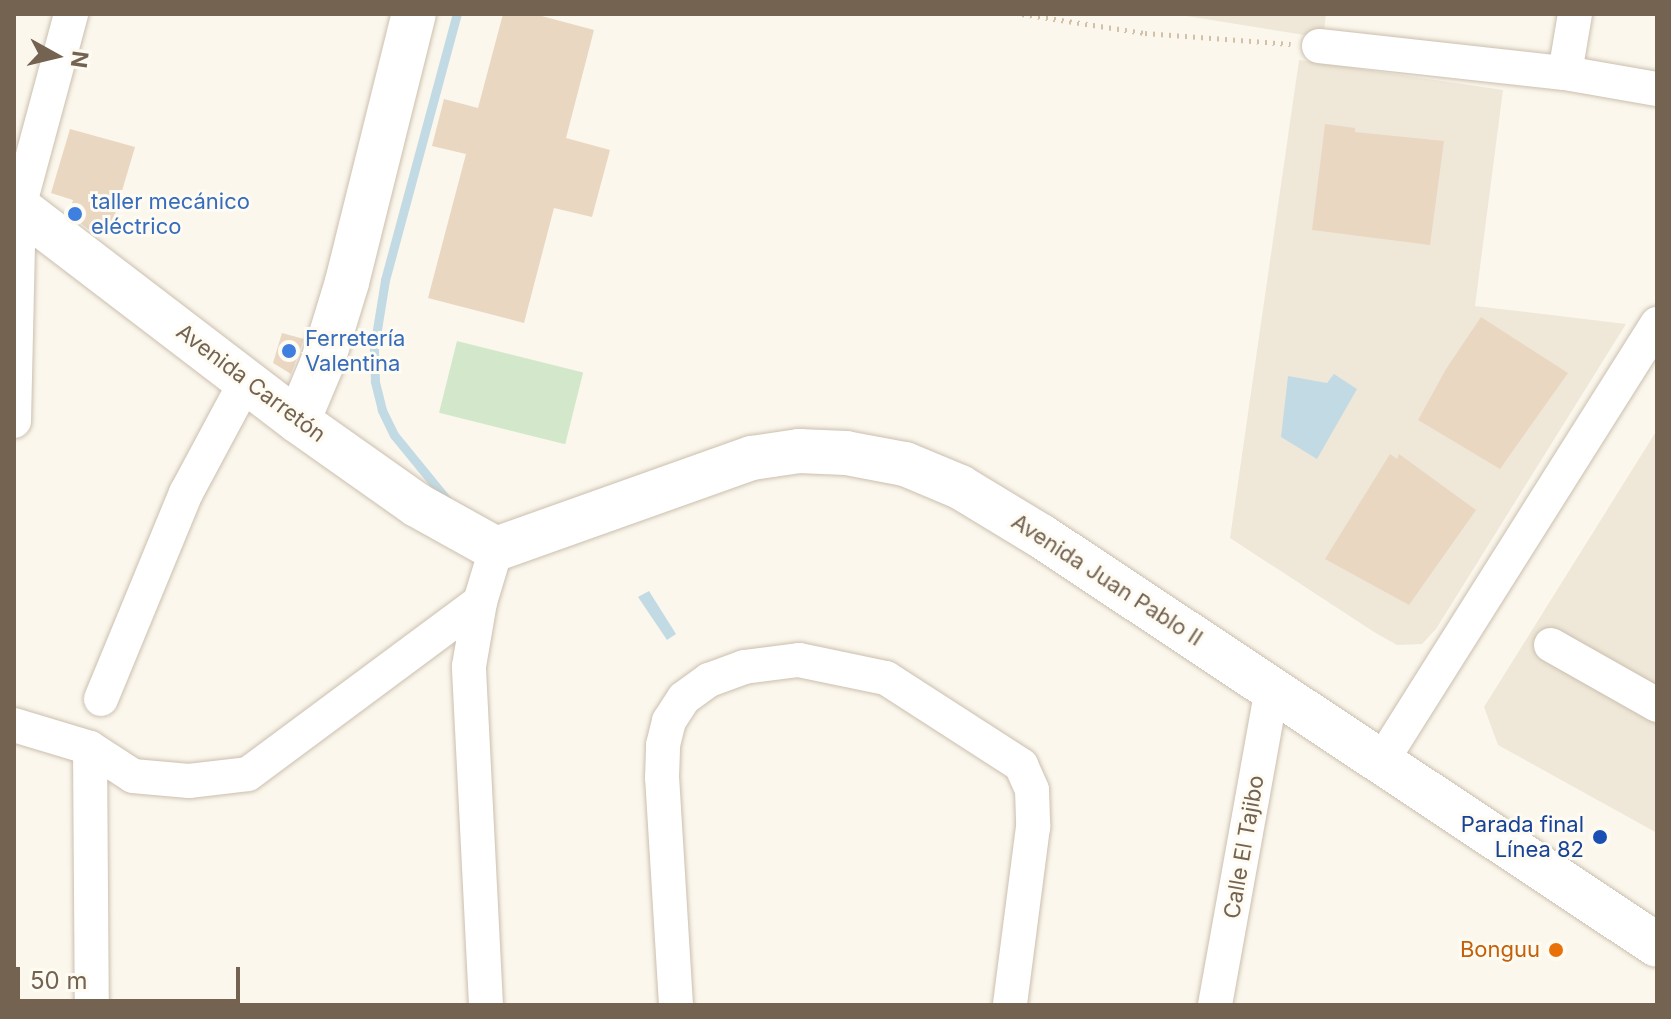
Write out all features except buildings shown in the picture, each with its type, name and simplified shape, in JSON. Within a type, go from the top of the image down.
[{"type":"street","points":[[14,421],[16,205],[71,14]]},
{"type":"street","points":[[298,421],[322,364],[347,282],[414,14]]},
{"type":"street","points":[[1565,73],[1575,14]]},
{"type":"street","points":[[1319,46],[1565,73],[1657,89]]},
{"type":"street","name":"Avenida Carretón","points":[[16,205],[298,421],[417,505],[496,549]]},
{"type":"street","points":[[1381,762],[1657,324]]},
{"type":"street","points":[[101,699],[143,588],[186,493],[246,381]]},
{"type":"street","name":"Avenida Juan Pablo II","points":[[496,549],[752,458],[799,451],[846,453],[905,464],[960,487],[1272,689],[1657,945]]},
{"type":"street","points":[[486,1005],[469,666],[480,602],[496,549]]},
{"type":"street","points":[[14,725],[90,748],[133,776],[189,781],[248,774],[480,602]]},
{"type":"street","points":[[1551,645],[1657,705]]},
{"type":"street","points":[[676,1005],[662,778],[663,745],[669,721],[684,698],[709,680],[744,667],[799,660],[886,678],[1021,765],[1032,790],[1033,827],[1010,1005]]},
{"type":"street","name":"Calle El Tajibo","points":[[1215,1005],[1272,689]]},
{"type":"street","points":[[90,748],[92,1005]]},
{"type":"path","points":[[1022,14],[1145,33],[1319,46]]},
{"type":"shaded area","points":[[1174,14],[1326,14],[1323,38]]},
{"type":"shaded area","points":[[1299,60],[1503,90],[1475,306],[1626,324],[1436,629],[1422,644],[1397,645],[1230,538]]},
{"type":"shaded area","points":[[1657,430],[1657,833],[1498,745],[1484,707]]},
{"type":"green space","points":[[457,341],[583,372],[565,444],[439,413]]},
{"type":"water","points":[[1334,374],[1357,389],[1317,459],[1281,437],[1288,376],[1327,383]]},
{"type":"water","points":[[649,591],[676,634],[667,640],[638,597]]},
{"type":"waterway","points":[[448,501],[394,435],[382,410],[375,381],[374,348],[385,280],[457,14]]},
{"type":"place","name":"taller mecánico eléctrico","points":[[75,214]]},
{"type":"place","name":"Ferretería Valentina","points":[[289,351]]},
{"type":"place","name":"Parada final Línea 82","points":[[1600,837]]},
{"type":"place","name":"Bonguu","points":[[1556,950]]}]
